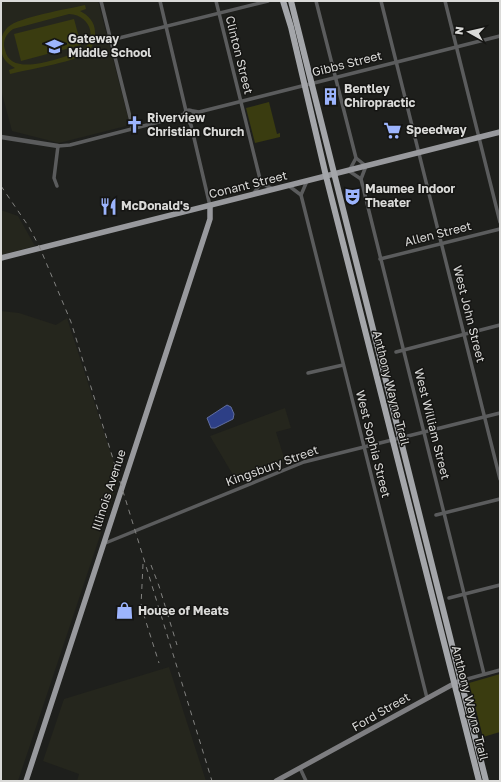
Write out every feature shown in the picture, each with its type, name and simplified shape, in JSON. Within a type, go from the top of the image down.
[{"type":"highway","name":"Anthony Wayne Trail","points":[[283,1],[334,174],[400,438],[479,781]]},
{"type":"highway","name":"Anthony Wayne Trail","points":[[291,1],[326,176],[393,440],[457,682],[486,781]]},
{"type":"main road","name":"Conant Street","points":[[1,258],[500,132]]},
{"type":"main road","name":"Illinois Avenue","points":[[26,781],[210,219],[210,206]]},
{"type":"main road","name":"Ford Street","points":[[276,781],[457,682]]},
{"type":"street","points":[[101,1],[133,129]]},
{"type":"street","points":[[160,1],[210,206]]},
{"type":"street","name":"Clinton Street","points":[[216,1],[261,183]]},
{"type":"street","points":[[111,40],[219,13],[252,3],[268,1]]},
{"type":"street","points":[[316,1],[356,158],[366,166],[361,179],[349,171],[356,158]]},
{"type":"street","name":"West John Street","points":[[381,1],[500,479]]},
{"type":"street","points":[[444,1],[500,222]]},
{"type":"street","name":"Gibbs Street","points":[[58,146],[70,145],[500,36]]},
{"type":"street","points":[[1,137],[58,146],[54,178],[57,186]]},
{"type":"street","name":"West William Street","points":[[361,179],[484,674]]},
{"type":"street","points":[[289,186],[301,195],[307,181]]},
{"type":"street","points":[[252,195],[261,183],[274,190]]},
{"type":"street","name":"West Sophia Street","points":[[301,195],[363,448],[427,698]]},
{"type":"street","name":"Allen Street","points":[[380,259],[500,229]]},
{"type":"street","points":[[396,352],[500,325]]},
{"type":"street","points":[[308,373],[343,366]]},
{"type":"street","name":"Kingsbury Street","points":[[103,545],[304,462],[500,413]]},
{"type":"street","points":[[436,515],[500,499]]},
{"type":"street","points":[[450,598],[500,585]]},
{"type":"street","name":"Ford Street","points":[[457,682],[500,670]]},
{"type":"street","points":[[300,768],[306,781]]},
{"type":"shaded area","name":"Gateway Middle School","points":[[1,1],[98,1],[130,125],[59,143],[12,131],[1,90]]},
{"type":"shaded area","points":[[85,5],[86,9],[80,11],[90,19],[94,25],[95,35],[92,47],[85,54],[49,66],[10,74],[9,70],[15,68],[5,59],[2,54],[1,47],[2,36],[8,27],[22,20]],"holes":[[[69,14],[77,16],[88,24],[90,30],[90,37],[84,49],[77,53],[36,64],[25,65],[16,63],[9,58],[4,47],[4,41],[8,33],[13,29]]]},
{"type":"shaded area","points":[[74,19],[81,45],[21,61],[14,34]]},
{"type":"shaded area","points":[[269,102],[277,134],[280,133],[280,137],[255,143],[246,108]]},
{"type":"shaded area","points":[[1,210],[18,216],[35,246],[1,255]]},
{"type":"shaded area","points":[[1,311],[19,313],[56,325],[67,318],[119,479],[18,781],[1,781]]},
{"type":"shaded area","points":[[285,408],[291,428],[276,432],[285,461],[236,480],[210,436]]},
{"type":"shaded area","points":[[169,667],[206,781],[77,781],[79,774],[43,761],[64,699]]},
{"type":"shaded area","points":[[500,674],[500,732],[483,737],[469,683]]},
{"type":"water","points":[[227,405],[231,407],[234,414],[233,419],[215,428],[211,428],[207,418]]},
{"type":"railway","points":[[1,186],[29,227],[40,248],[71,322],[212,781]]},
{"type":"railway","points":[[143,564],[141,606],[159,663]]},
{"type":"railway","points":[[151,565],[177,645]]},
{"type":"place","name":"Gateway Middle School","points":[[55,46]]},
{"type":"place","name":"Bentley Chiropractic","points":[[331,96]]},
{"type":"place","name":"Riverview Christian Church","points":[[134,125]]},
{"type":"place","name":"Speedway","points":[[393,130]]},
{"type":"place","name":"Maumee Indoor Theater","points":[[352,196]]},
{"type":"place","name":"McDonald's","points":[[108,206]]},
{"type":"place","name":"House of Meats","points":[[125,611]]}]
